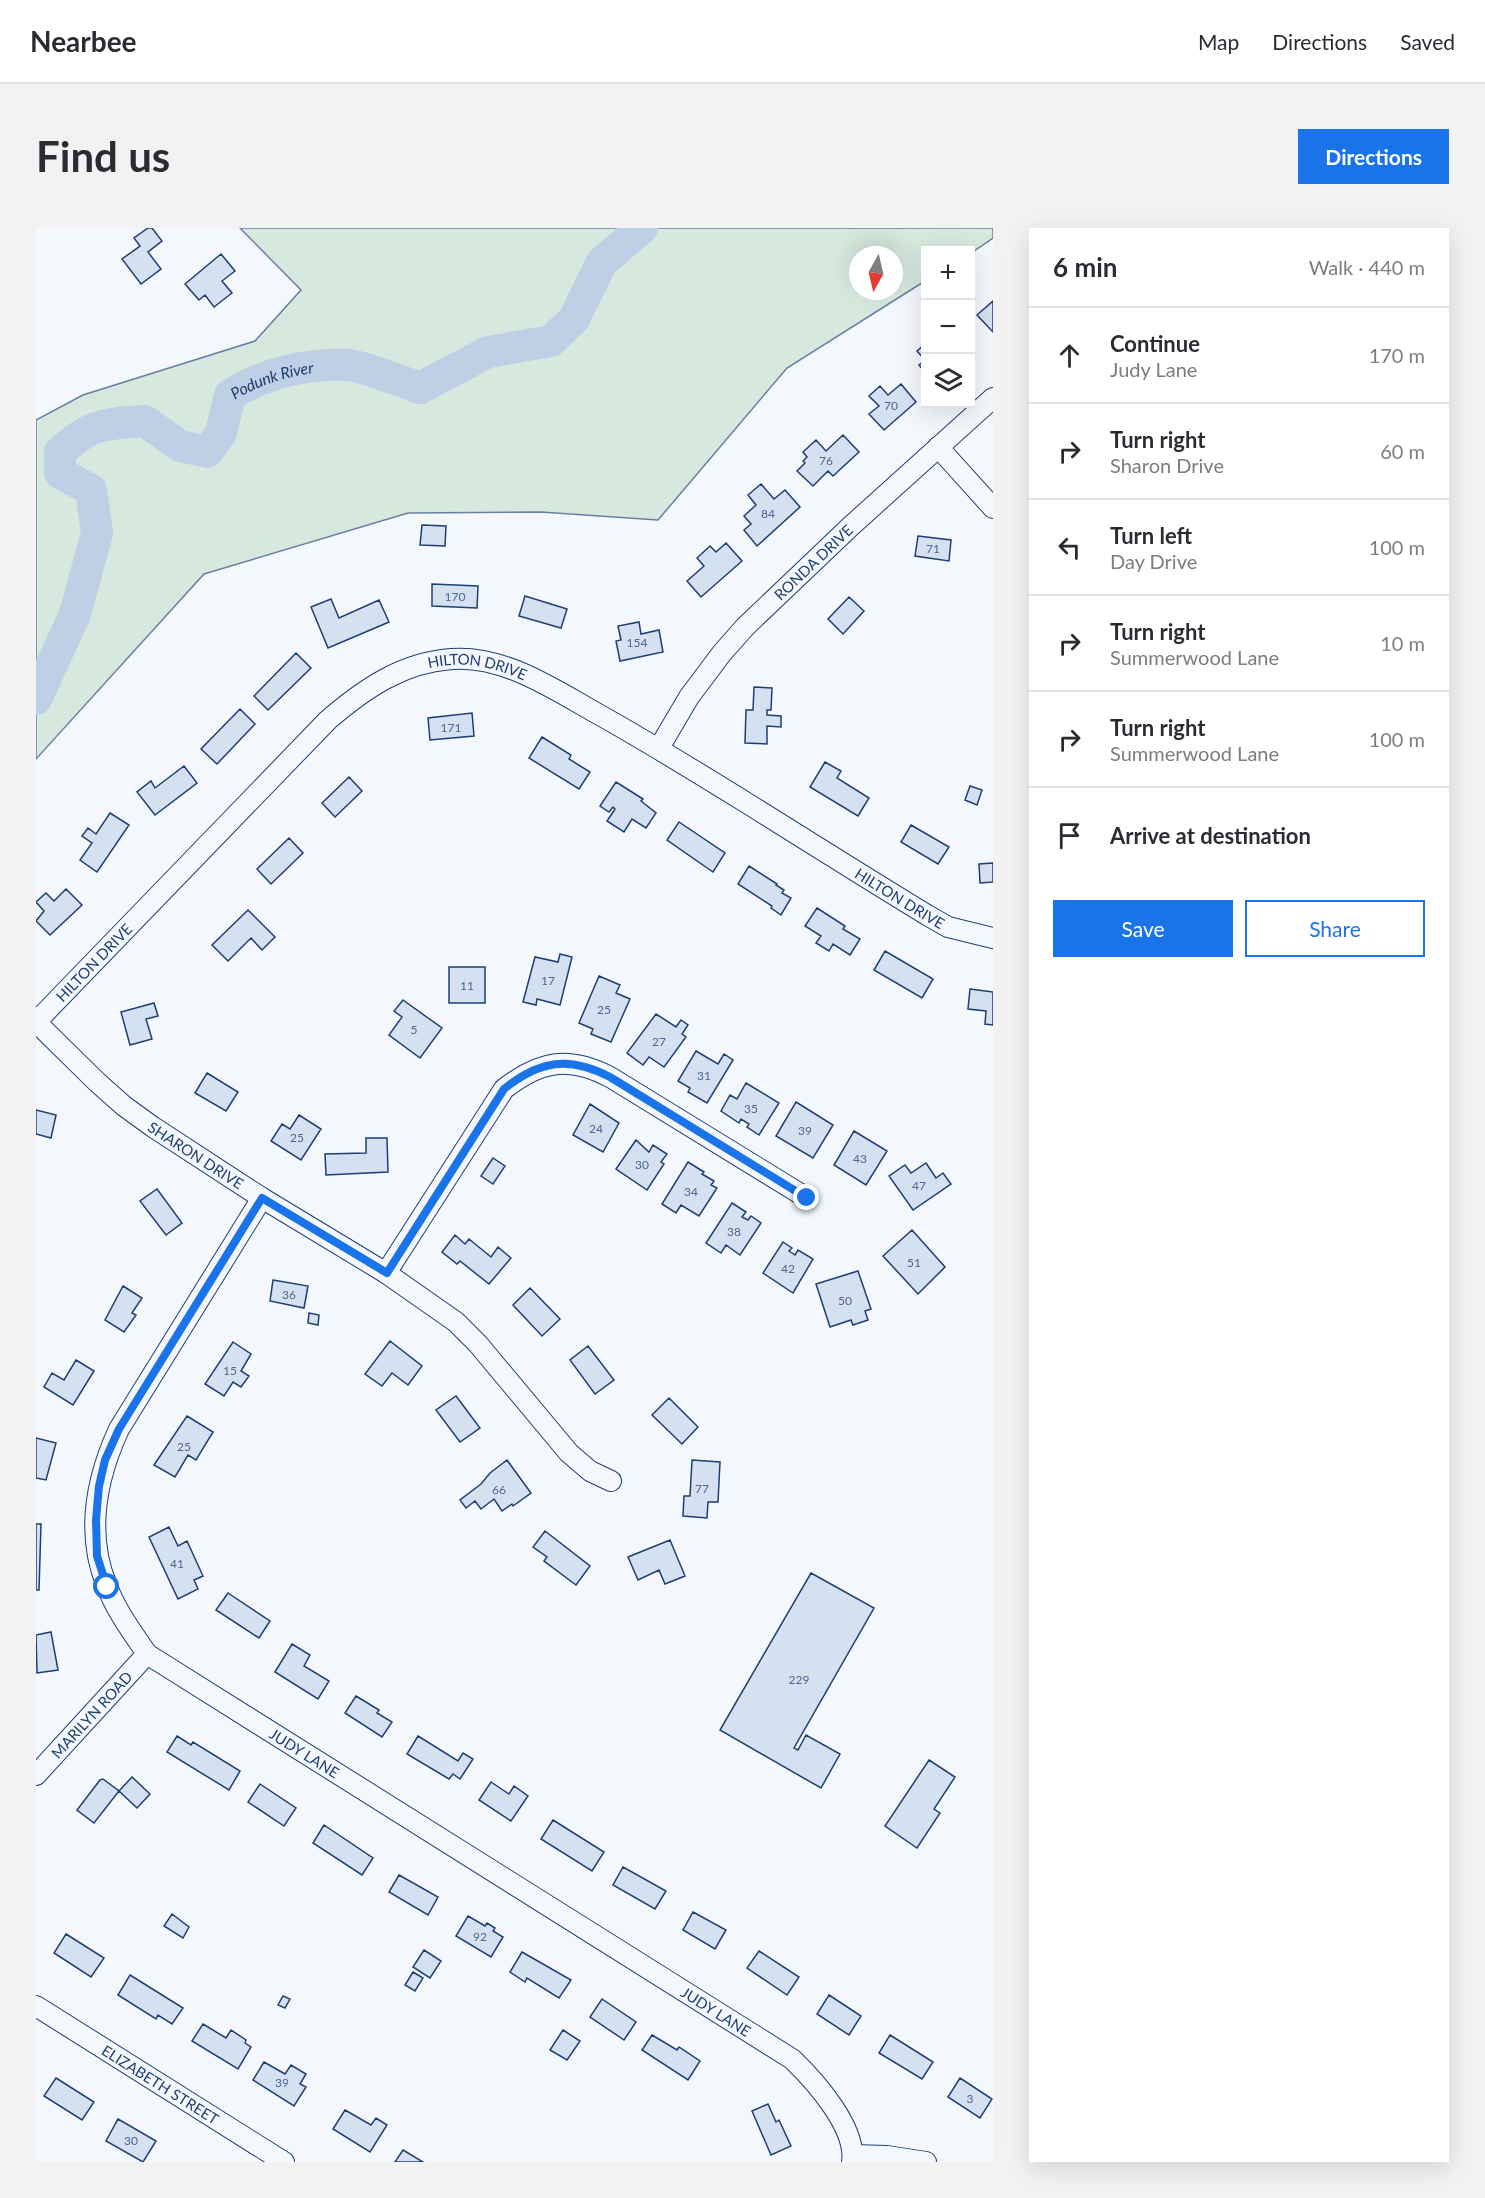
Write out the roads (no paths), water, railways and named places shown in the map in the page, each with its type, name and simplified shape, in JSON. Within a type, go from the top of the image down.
[{"type":"street","name":"RONDA DRIVE","points":[[659,748],[689,697],[745,627],[993,398]]},
{"type":"street","points":[[938,447],[993,508]]},
{"type":"street","name":"HILTON DRIVE","points":[[36,1022],[328,720],[356,696],[379,681],[428,662],[453,658],[482,660],[516,671],[553,689],[659,748],[948,927],[993,938]]},
{"type":"street","name":"SHARON DRIVE","points":[[36,1022],[124,1106],[262,1198],[387,1273],[456,1322],[478,1344],[569,1453],[591,1471],[611,1481]]},
{"type":"street","points":[[387,1273],[504,1089],[522,1075],[538,1068],[573,1063],[591,1067],[807,1198]]},
{"type":"street","name":"JUDY LANE","points":[[262,1198],[119,1429],[105,1460],[96,1520],[97,1556],[107,1587],[126,1623],[147,1654],[792,2059],[829,2099],[844,2127],[853,2158]]},
{"type":"street","name":"MARILYN ROAD","points":[[36,1775],[147,1654]]},
{"type":"street","name":"ELIZABETH STREET","points":[[36,2006],[284,2162]]},
{"type":"street","points":[[853,2158],[887,2156],[926,2162]]},
{"type":"waterway","name":"Podunk River","points":[[36,699],[75,614],[97,533],[91,490],[60,473],[60,452],[71,442],[90,430],[109,424],[145,421],[180,446],[207,452],[221,433],[230,395],[272,375],[302,368],[349,365],[420,388],[488,352],[551,341],[574,319],[602,262],[642,228]]}]
